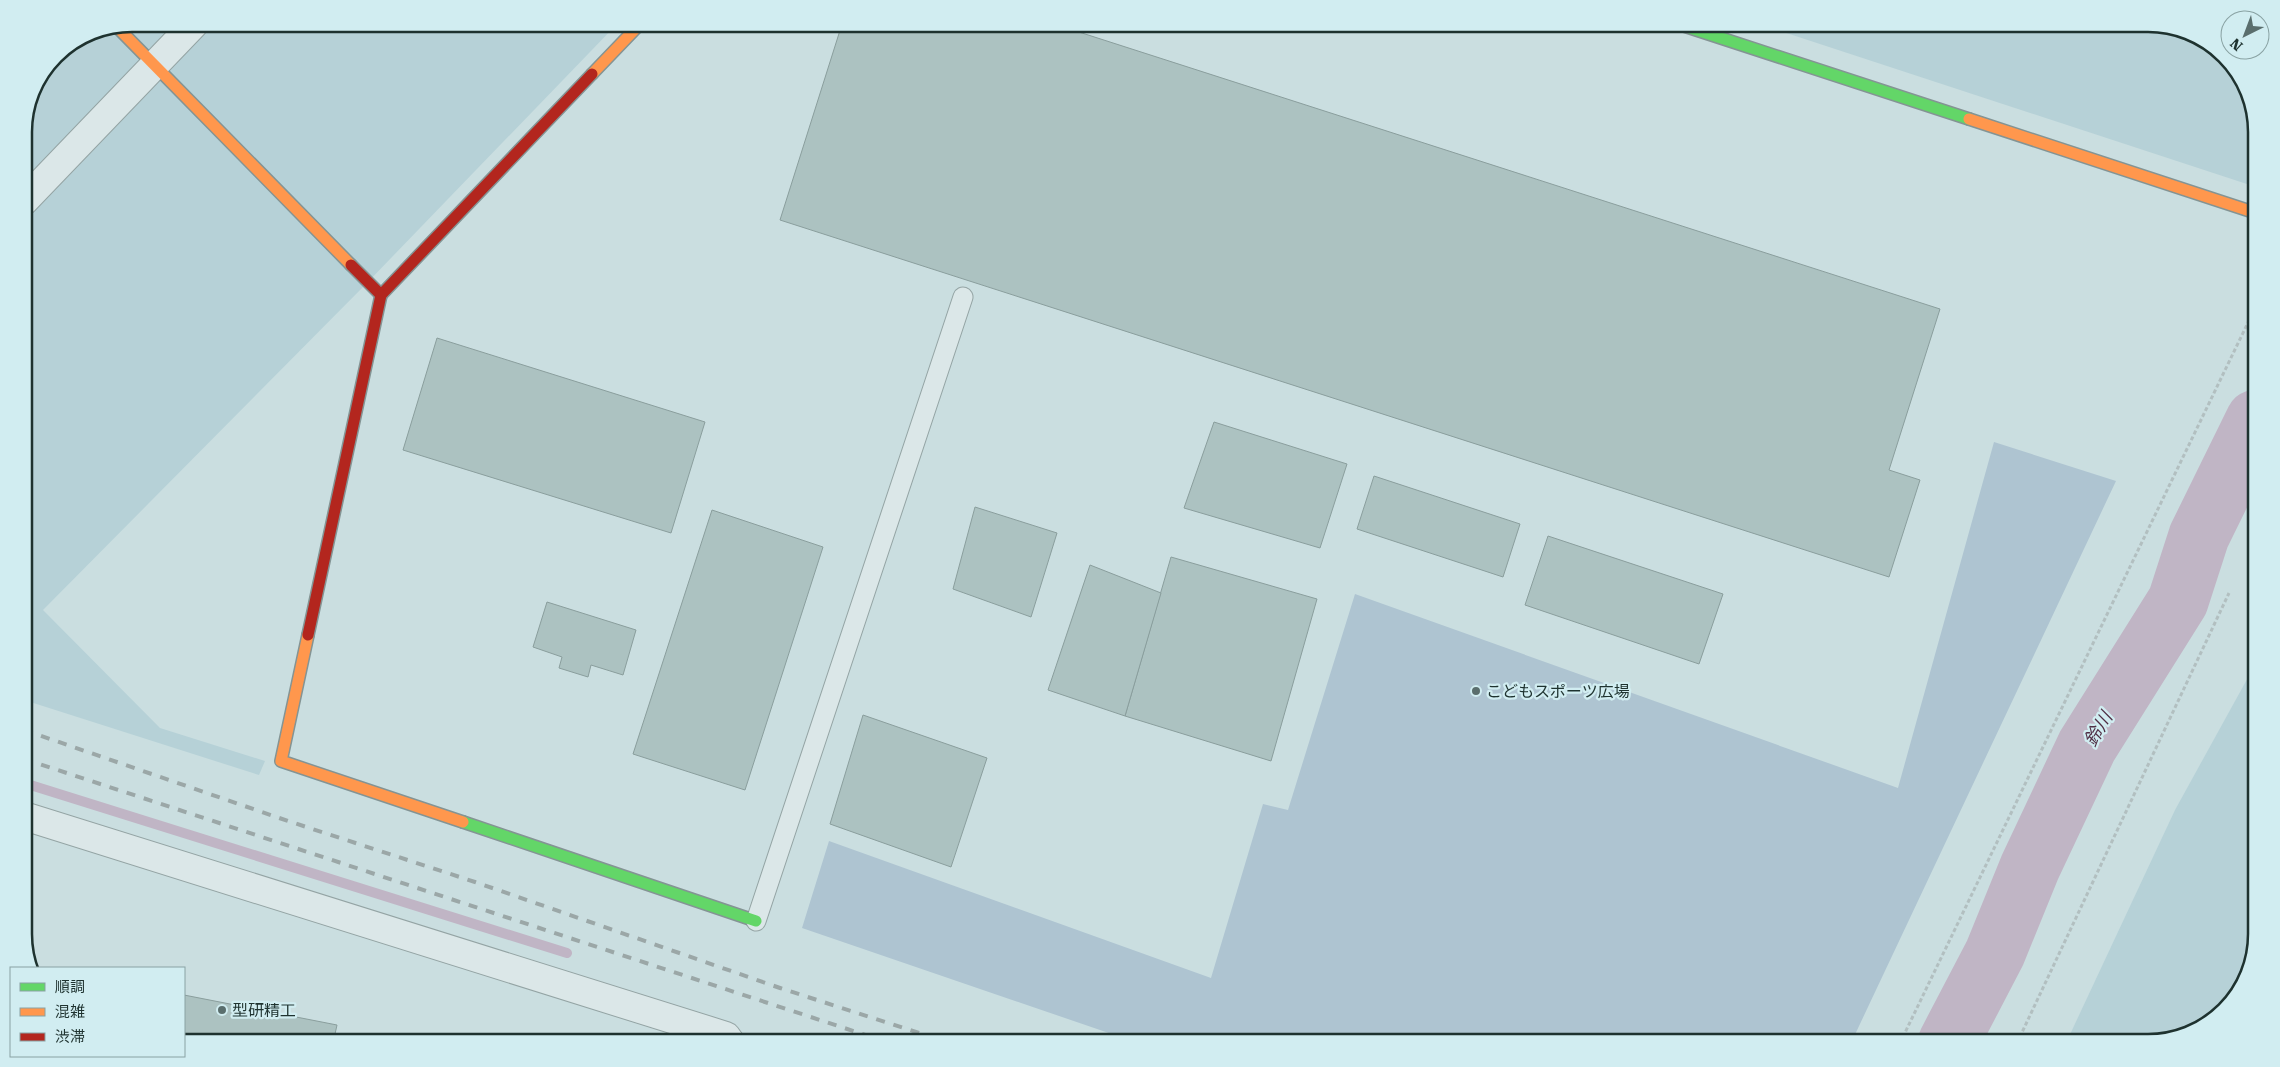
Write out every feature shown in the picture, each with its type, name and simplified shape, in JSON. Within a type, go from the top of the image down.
[{"type":"street","points":[[33,191],[186,32]]},
{"type":"street","points":[[632,32],[381,295],[281,760],[756,921]]},
{"type":"street","points":[[1702,32],[2247,210]]},
{"type":"street","points":[[123,33],[381,295]]},
{"type":"street","points":[[33,819],[720,1034]]},
{"type":"lane","points":[[756,921],[963,297]]},
{"type":"path","points":[[1904,1034],[2247,324]]},
{"type":"path","points":[[2021,1034],[2230,593]]},
{"type":"shaded area","points":[[609,32],[364,286],[43,610],[160,728],[265,761],[259,775],[33,703],[33,126],[34,113],[40,94],[57,67],[77,49],[100,38],[120,33]]},
{"type":"shaded area","points":[[1783,32],[2147,32],[2167,34],[2197,46],[2223,67],[2231,77],[2242,100],[2247,126],[2247,184]]},
{"type":"shaded area","name":"こどもスポーツ広場","points":[[1994,442],[2116,481],[1855,1034],[1112,1034],[802,928],[829,841],[1211,978],[1263,804],[1288,810],[1355,594],[1898,788]]},
{"type":"shaded area","points":[[2248,678],[2248,934],[2246,954],[2240,973],[2227,995],[2218,1005],[2203,1018],[2180,1029],[2160,1034],[2070,1034],[2175,810]]},
{"type":"building","points":[[839,32],[1079,32],[1940,309],[1889,470],[1920,480],[1889,577],[780,220]]},
{"type":"building","points":[[437,338],[705,422],[671,533],[403,450]]},
{"type":"building","points":[[1214,422],[1347,464],[1320,548],[1184,508]]},
{"type":"building","points":[[1374,476],[1520,524],[1503,577],[1357,529]]},
{"type":"building","points":[[975,507],[1057,533],[1031,617],[953,589]]},
{"type":"building","points":[[712,510],[823,547],[745,790],[633,754]]},
{"type":"building","points":[[1548,536],[1723,594],[1699,664],[1525,605]]},
{"type":"building","points":[[1171,557],[1317,599],[1271,761],[1125,716]]},
{"type":"building","points":[[1090,565],[1161,593],[1125,716],[1048,690]]},
{"type":"building","points":[[547,602],[636,630],[623,675],[591,665],[588,677],[559,668],[562,657],[533,647]]},
{"type":"building","points":[[863,715],[987,758],[951,867],[830,824]]},
{"type":"building","name":"型研精工","points":[[185,995],[337,1025],[335,1034],[185,1034]]},
{"type":"waterway","name":"鈴川","points":[[1953,1034],[1995,953],[2030,867],[2087,746],[2178,601],[2199,536],[2247,438]]},
{"type":"waterway","points":[[33,786],[567,953]]},
{"type":"railway","points":[[33,733],[288,821],[475,882],[780,988],[922,1034]]},
{"type":"railway","points":[[33,762],[863,1034]]},
{"type":"traffic: fast","points":[[1703,32],[1969,119]]},
{"type":"traffic: fast","points":[[463,822],[756,921]]},
{"type":"traffic: slow","points":[[592,74],[632,32]]},
{"type":"traffic: slow","points":[[123,33],[351,265]]},
{"type":"traffic: slow","points":[[1969,119],[2247,210]]},
{"type":"traffic: slow","points":[[308,635],[281,761],[463,822]]},
{"type":"traffic: jam","points":[[351,265],[381,295],[592,74]]},
{"type":"traffic: jam","points":[[308,635],[381,295]]},
{"type":"place","name":"こどもスポーツ広場","points":[[1476,691]]},
{"type":"place","name":"型研精工","points":[[222,1010]]}]
